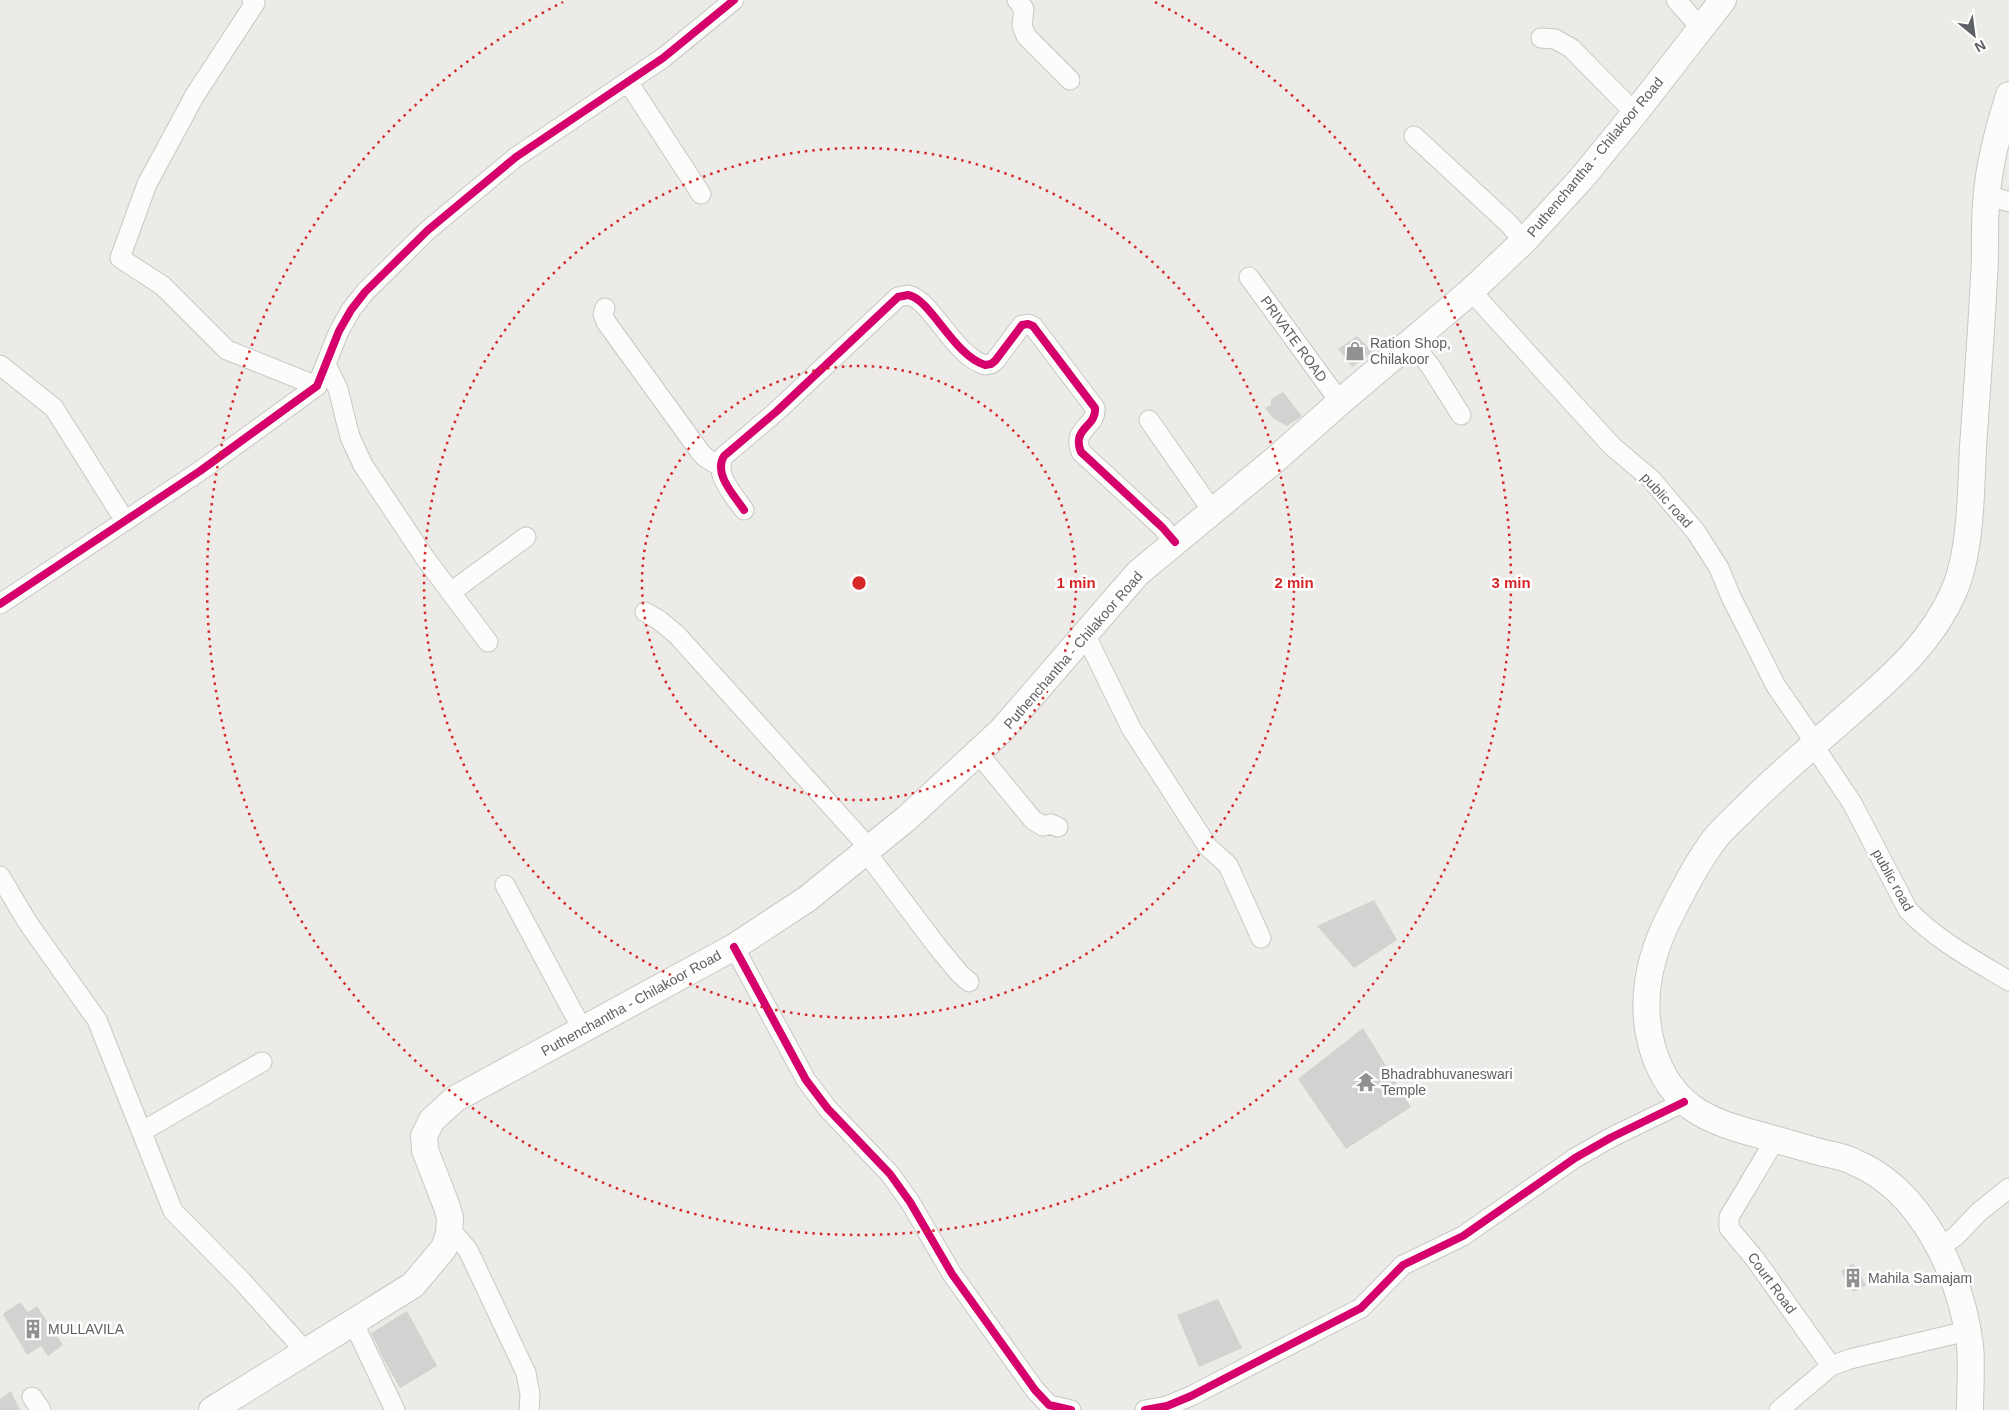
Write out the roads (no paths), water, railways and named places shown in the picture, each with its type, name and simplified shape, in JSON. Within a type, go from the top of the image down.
[{"type":"main road","name":"Puthenchantha - Chilakoor Road","points":[[449,1234],[450,1218],[447,1206],[425,1150],[424,1136],[432,1120],[455,1099],[734,947],[806,899],[907,818],[1002,730],[1138,574],[1471,291],[1524,241],[1581,179],[1636,113],[1723,0]]},
{"type":"main road","points":[[1970,1410],[1970,1351],[1960,1301],[1939,1248],[1928,1228],[1903,1195],[1872,1171],[1851,1160],[1719,1124],[1700,1114],[1684,1102],[1659,1067],[1648,1029],[1646,1013],[1651,966],[1664,928],[1688,882],[1714,839],[1764,789],[1899,670],[1923,645],[1955,588],[1964,552],[1969,511],[1985,273],[1998,198],[1993,149],[2009,94]]},
{"type":"main road","points":[[212,1410],[413,1285],[444,1248],[449,1234]]},
{"type":"street","points":[[252,0],[255,3],[195,95],[147,184],[120,258],[163,286],[227,350],[317,386]]},
{"type":"street","points":[[0,604],[200,471],[317,386],[327,366],[339,332],[364,292],[428,230],[516,157],[663,58],[734,0]]},
{"type":"street","points":[[1017,0],[1024,9],[1022,25],[1026,36],[1070,80]]},
{"type":"street","points":[[1676,0],[1701,28]]},
{"type":"street","points":[[1541,38],[1555,39],[1572,48],[1636,113]]},
{"type":"street","points":[[628,82],[701,194]]},
{"type":"street","points":[[1414,136],[1509,224],[1524,241]]},
{"type":"street","name":"PRIVATE ROAD","points":[[1249,277],[1340,402]]},
{"type":"street","name":"public road","points":[[1471,291],[1612,446],[1651,479],[1696,532],[1719,568],[1731,597],[1776,686],[1852,804],[1908,910],[1917,920],[1958,951],[2009,981]]},
{"type":"street","points":[[744,510],[722,475],[721,460],[726,453],[777,411],[898,297],[912,295],[923,303],[954,343],[978,363],[985,365],[995,361],[1022,325],[1032,325],[1095,408],[1094,418],[1079,436],[1081,452],[1162,527],[1175,542]]},
{"type":"street","points":[[605,308],[606,322],[701,453],[720,466]]},
{"type":"street","points":[[1411,342],[1431,367],[1461,415]]},
{"type":"street","points":[[0,365],[54,408],[124,521]]},
{"type":"street","points":[[327,366],[338,389],[350,437],[363,465],[400,522],[488,642]]},
{"type":"street","points":[[1149,420],[1213,512]]},
{"type":"street","points":[[451,592],[526,538]]},
{"type":"street","points":[[645,612],[659,620],[677,635],[868,851],[936,945],[959,973],[970,982]]},
{"type":"street","points":[[1085,634],[1130,728],[1208,847],[1228,865],[1261,938]]},
{"type":"street","points":[[978,752],[1033,820],[1042,826],[1051,824],[1058,827]]},
{"type":"street","points":[[0,876],[28,923],[97,1020],[173,1211],[240,1279],[306,1352]]},
{"type":"street","points":[[505,885],[582,1029]]},
{"type":"street","points":[[734,947],[806,1080],[828,1109],[890,1174],[910,1202],[952,1274],[989,1329],[1035,1390],[1049,1404],[1058,1408]]},
{"type":"street","points":[[148,1128],[262,1062]]},
{"type":"street","points":[[1146,1410],[1167,1406],[1191,1396],[1361,1308],[1403,1266],[1462,1236],[1582,1154],[1612,1137],[1684,1102]]},
{"type":"street","name":"Court Road","points":[[1775,1140],[1729,1217],[1728,1224],[1729,1228],[1755,1259],[1831,1366]]},
{"type":"street","points":[[1939,1248],[1956,1236],[1979,1212],[2009,1188]]},
{"type":"street","points":[[449,1234],[458,1238],[468,1250],[512,1341],[526,1373],[530,1394],[529,1410]]},
{"type":"street","points":[[353,1322],[395,1410]]},
{"type":"street","points":[[1779,1410],[1831,1366],[1850,1359],[1967,1330]]},
{"type":"place","name":"Ration Shop, Chilakoor","points":[[1355,351]]},
{"type":"place","name":"Bhadrabhuvaneswari Temple","points":[[1366,1082]]},
{"type":"place","name":"Mahila Samajam","points":[[1853,1278]]},
{"type":"place","name":"MULLAVILA","points":[[33,1329]]}]
